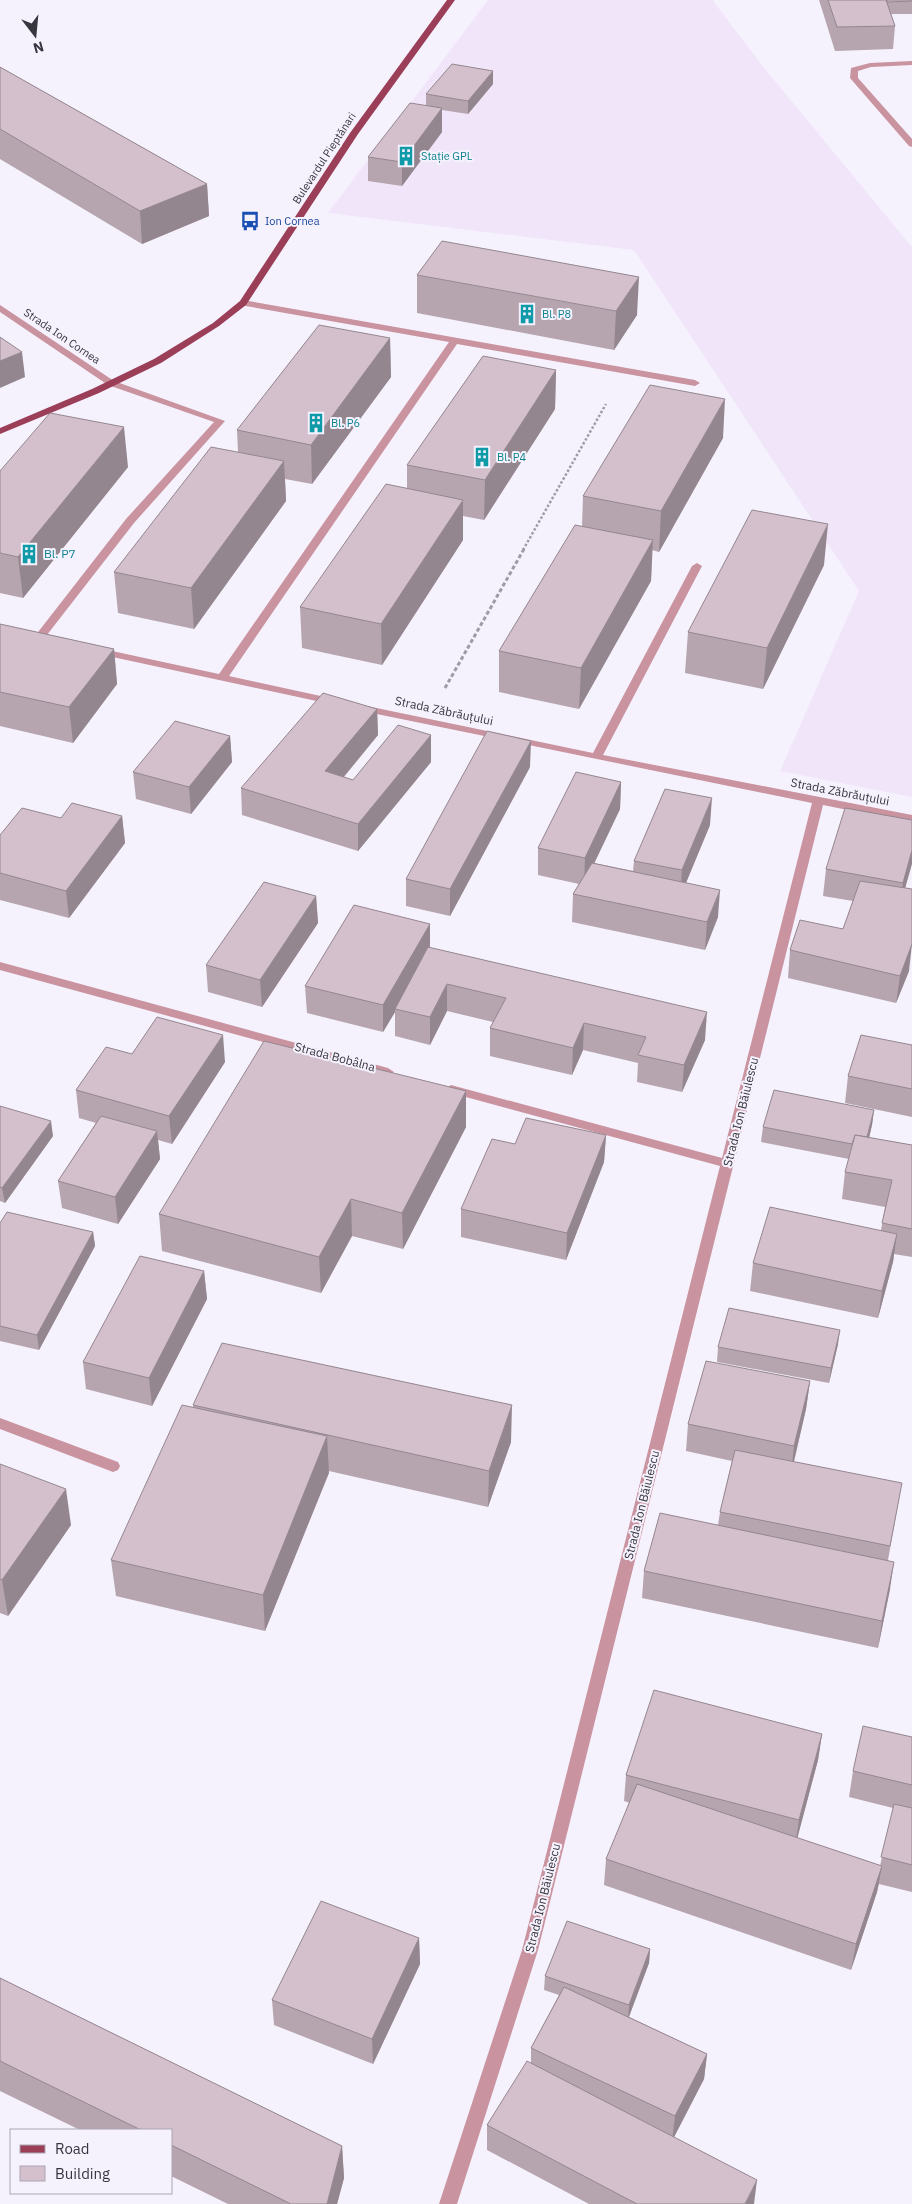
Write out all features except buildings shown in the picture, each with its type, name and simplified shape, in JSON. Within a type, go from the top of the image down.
[{"type":"main road","name":"Bulevardul Pieptănari","points":[[0,431],[111,383],[198,338],[222,322],[243,303],[354,133],[451,0]]},
{"type":"street","points":[[912,63],[870,65],[854,70],[854,78],[912,144]]},
{"type":"street","points":[[243,303],[696,383]]},
{"type":"street","name":"Strada Ion Cornea","points":[[0,308],[111,383],[220,422],[130,520],[39,638]]},
{"type":"street","points":[[222,678],[454,341]]},
{"type":"street","points":[[596,758],[697,566]]},
{"type":"street","name":"Strada Zăbrăuțului","points":[[87,648],[596,758],[912,819]]},
{"type":"street","name":"Strada Ion Băiulescu","points":[[448,2204],[530,1950],[818,801]]},
{"type":"street","name":"Strada Bobâlna","points":[[0,966],[405,1076]]},
{"type":"street","points":[[443,1087],[728,1164]]},
{"type":"street","points":[[0,1423],[113,1466]]},
{"type":"path","points":[[426,722],[625,370]]},
{"type":"shaded area","points":[[488,0],[715,0],[713,1],[765,69],[912,247],[912,797],[780,771],[859,591],[634,250],[328,213]]},
{"type":"place","name":"Stație GPL","points":[[406,156]]},
{"type":"place","name":"Ion Cornea","points":[[250,221]]},
{"type":"place","name":"Bl. P8","points":[[527,314]]},
{"type":"place","name":"Bl. P6","points":[[316,423]]},
{"type":"place","name":"Bl. P4","points":[[482,457]]},
{"type":"place","name":"Bl. P7","points":[[29,554]]}]
